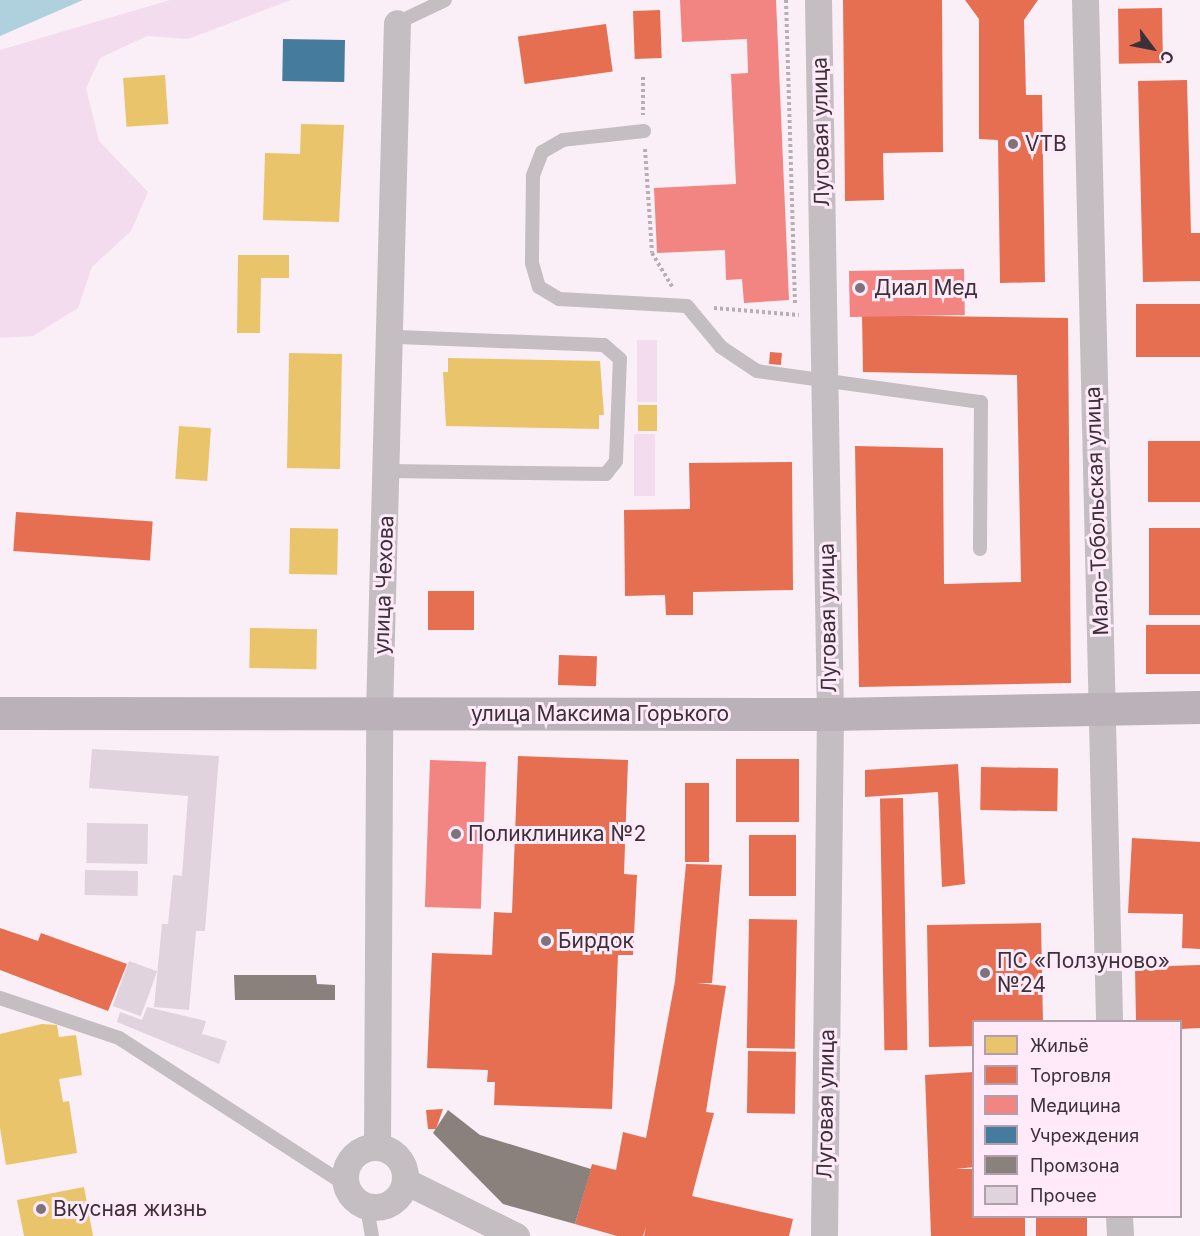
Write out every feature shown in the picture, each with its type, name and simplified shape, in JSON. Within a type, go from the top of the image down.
[{"type":"street","name":"Луговая улица","points":[[818,0],[824,316],[822,378],[830,714],[824,1236]]},
{"type":"street","name":"Мало-Тобольская улица","points":[[1085,0],[1109,1020]]},
{"type":"street","name":"улица Чехова","points":[[377,1146],[379,713],[392,337],[397,23]]},
{"type":"street","name":"улица Максима Горького","points":[[0,713],[830,714],[1200,707]]},
{"type":"street","points":[[377,1146],[400,1160],[405,1181],[390,1203],[367,1208],[345,1184],[351,1159],[377,1146]]},
{"type":"street","points":[[405,1181],[516,1236]]},
{"type":"street","points":[[1119,1218],[1120,1236]]},
{"type":"lane","points":[[397,23],[445,0]]},
{"type":"lane","points":[[644,131],[563,140],[542,152],[533,176],[532,274],[539,287],[559,299],[687,306],[721,347],[757,371],[822,378],[981,402],[980,549]]},
{"type":"lane","points":[[388,471],[606,474],[616,461],[620,359],[604,345],[392,337]]},
{"type":"lane","points":[[0,998],[119,1038],[345,1184]]},
{"type":"lane","points":[[367,1208],[372,1236]]},
{"type":"path","points":[[786,0],[795,314]]},
{"type":"path","points":[[643,76],[652,253],[687,306],[824,316]]},
{"type":"shaded area","points":[[170,0],[291,0],[188,39],[147,36],[100,58],[86,88],[99,141],[148,192],[131,231],[92,267],[78,308],[33,336],[0,338],[0,50]]},
{"type":"shaded area","points":[[637,340],[657,340],[657,402],[637,402]]},
{"type":"shaded area","points":[[634,434],[655,434],[655,496],[634,496]]},
{"type":"water","points":[[0,0],[83,0],[0,36]]},
{"type":"building: Жильё","points":[[165,75],[168,124],[127,127],[123,78]]},
{"type":"building: Жильё","points":[[301,124],[344,125],[339,222],[263,220],[265,153],[300,154]]},
{"type":"building: Жильё","points":[[238,255],[289,255],[289,278],[261,278],[260,333],[237,333]]},
{"type":"building: Жильё","points":[[289,353],[342,354],[340,469],[287,468]]},
{"type":"building: Жильё","points":[[448,358],[600,361],[604,415],[599,415],[599,429],[446,426],[443,372],[448,372]]},
{"type":"building: Жильё","points":[[638,405],[657,405],[657,431],[638,431]]},
{"type":"building: Жильё","points":[[179,426],[211,428],[207,481],[175,479]]},
{"type":"building: Жильё","points":[[290,528],[338,529],[337,575],[289,574]]},
{"type":"building: Жильё","points":[[250,628],[317,629],[316,669],[249,668]]},
{"type":"building: Жильё","points":[[42,1024],[57,1025],[59,1037],[76,1035],[82,1075],[59,1079],[63,1102],[69,1101],[77,1153],[6,1165],[0,1128],[0,1034]]},
{"type":"building: Жильё","points":[[84,1187],[93,1236],[24,1236],[17,1200]]},
{"type":"building: Торговля","points":[[843,0],[942,0],[943,152],[883,153],[884,200],[845,201]]},
{"type":"building: Торговля","points":[[965,0],[1038,0],[1024,20],[1026,95],[1042,95],[1045,282],[1000,283],[998,140],[979,139],[979,19]]},
{"type":"building: Торговля","points":[[1162,8],[1163,63],[1119,64],[1118,9]]},
{"type":"building: Торговля","points":[[660,10],[662,58],[635,59],[633,11]]},
{"type":"building: Торговля","points":[[606,24],[613,72],[525,84],[518,36]]},
{"type":"building: Торговля","points":[[1187,80],[1191,233],[1200,233],[1200,281],[1143,282],[1138,81]]},
{"type":"building: Торговля","points":[[1136,304],[1200,304],[1200,357],[1136,357]]},
{"type":"building: Торговля","points":[[862,315],[1068,318],[1071,683],[859,687],[855,446],[943,448],[944,584],[1021,582],[1017,375],[863,372]]},
{"type":"building: Торговля","points":[[770,352],[782,353],[781,365],[769,364]]},
{"type":"building: Торговля","points":[[1148,441],[1200,441],[1200,502],[1148,502]]},
{"type":"building: Торговля","points":[[792,462],[793,590],[693,592],[693,615],[666,615],[665,595],[625,596],[624,510],[690,509],[689,463]]},
{"type":"building: Торговля","points":[[16,512],[153,522],[150,560],[13,551]]},
{"type":"building: Торговля","points":[[1149,528],[1200,528],[1200,615],[1149,615]]},
{"type":"building: Торговля","points":[[428,591],[474,591],[474,630],[428,630]]},
{"type":"building: Торговля","points":[[1146,625],[1200,625],[1200,674],[1146,674]]},
{"type":"building: Торговля","points":[[559,655],[597,656],[596,686],[558,685]]},
{"type":"building: Торговля","points":[[518,756],[628,760],[624,874],[637,875],[633,955],[618,955],[612,1109],[494,1105],[495,1082],[487,1082],[488,1070],[427,1068],[432,953],[492,955],[494,912],[512,913]]},
{"type":"building: Торговля","points":[[736,759],[799,759],[799,822],[736,822]]},
{"type":"building: Торговля","points":[[958,764],[965,884],[942,887],[938,792],[865,797],[865,770]]},
{"type":"building: Торговля","points":[[981,767],[1058,768],[1057,811],[980,810]]},
{"type":"building: Торговля","points":[[685,783],[709,783],[709,862],[685,862]]},
{"type":"building: Торговля","points":[[880,798],[903,798],[907,1050],[884,1050]]},
{"type":"building: Торговля","points":[[749,835],[796,835],[796,896],[749,896]]},
{"type":"building: Торговля","points":[[1132,838],[1200,842],[1200,949],[1182,948],[1183,914],[1128,913]]},
{"type":"building: Торговля","points":[[686,864],[722,865],[712,983],[697,983],[726,986],[706,1112],[714,1113],[692,1196],[793,1219],[789,1236],[644,1236],[646,1227],[643,1236],[617,1236],[575,1224],[592,1164],[616,1170],[623,1132],[646,1138],[675,981]]},
{"type":"building: Торговля","points":[[749,919],[797,920],[795,1049],[747,1048]]},
{"type":"building: Торговля","name":"ПС «Ползуново» №24","points":[[1041,923],[1043,1020],[972,1020],[972,1046],[929,1047],[927,925]]},
{"type":"building: Торговля","points":[[0,928],[38,941],[41,933],[127,964],[108,1011],[0,970]]},
{"type":"building: Торговля","points":[[1200,965],[1200,1028],[1182,1029],[1182,1020],[1136,1020],[1135,967]]},
{"type":"building: Торговля","points":[[748,1051],[796,1052],[795,1114],[747,1113]]},
{"type":"building: Торговля","points":[[972,1072],[972,1167],[956,1169],[972,1169],[972,1218],[1025,1218],[1025,1236],[931,1236],[925,1075]]},
{"type":"building: Торговля","points":[[443,1109],[436,1129],[428,1129],[426,1110]]},
{"type":"building: Торговля","points":[[1036,1218],[1087,1218],[1087,1236],[1036,1236]]},
{"type":"building: Медицина","points":[[680,0],[776,0],[789,300],[744,303],[742,279],[726,280],[725,250],[657,253],[654,188],[736,184],[731,74],[748,73],[747,39],[682,42]]},
{"type":"building: Медицина","points":[[964,269],[965,315],[850,317],[849,271]]},
{"type":"building: Медицина","name":"Поликлиника №2","points":[[430,760],[486,762],[481,909],[425,907]]},
{"type":"building: Учреждения","points":[[283,39],[345,40],[344,82],[282,81]]},
{"type":"building: Промзона","points":[[234,975],[316,975],[317,984],[335,985],[335,1000],[235,1000]]},
{"type":"building: Промзона","points":[[448,1110],[480,1135],[591,1169],[575,1224],[503,1204],[433,1133]]},
{"type":"building: Прочее","points":[[92,749],[219,756],[205,931],[196,931],[189,1010],[154,1007],[162,924],[168,924],[173,875],[182,876],[188,796],[89,788]]},
{"type":"building: Прочее","points":[[87,823],[148,824],[147,864],[86,863]]},
{"type":"building: Прочее","points":[[85,870],[138,871],[138,896],[85,895]]},
{"type":"building: Прочее","points":[[129,961],[157,971],[141,1016],[113,1006]]},
{"type":"building: Прочее","points":[[147,1007],[206,1021],[202,1034],[227,1041],[219,1064],[117,1022],[120,1012],[142,1020]]},
{"type":"place","name":"VTB","points":[[1013,144]]},
{"type":"place","name":"Диал Мед","points":[[860,288]]},
{"type":"place","name":"Поликлиника №2","points":[[456,834]]},
{"type":"place","name":"Бирдок","points":[[546,941]]},
{"type":"place","name":"ПС «Ползуново» №24","points":[[985,973]]},
{"type":"place","name":"Вкусная жизнь","points":[[41,1209]]}]
